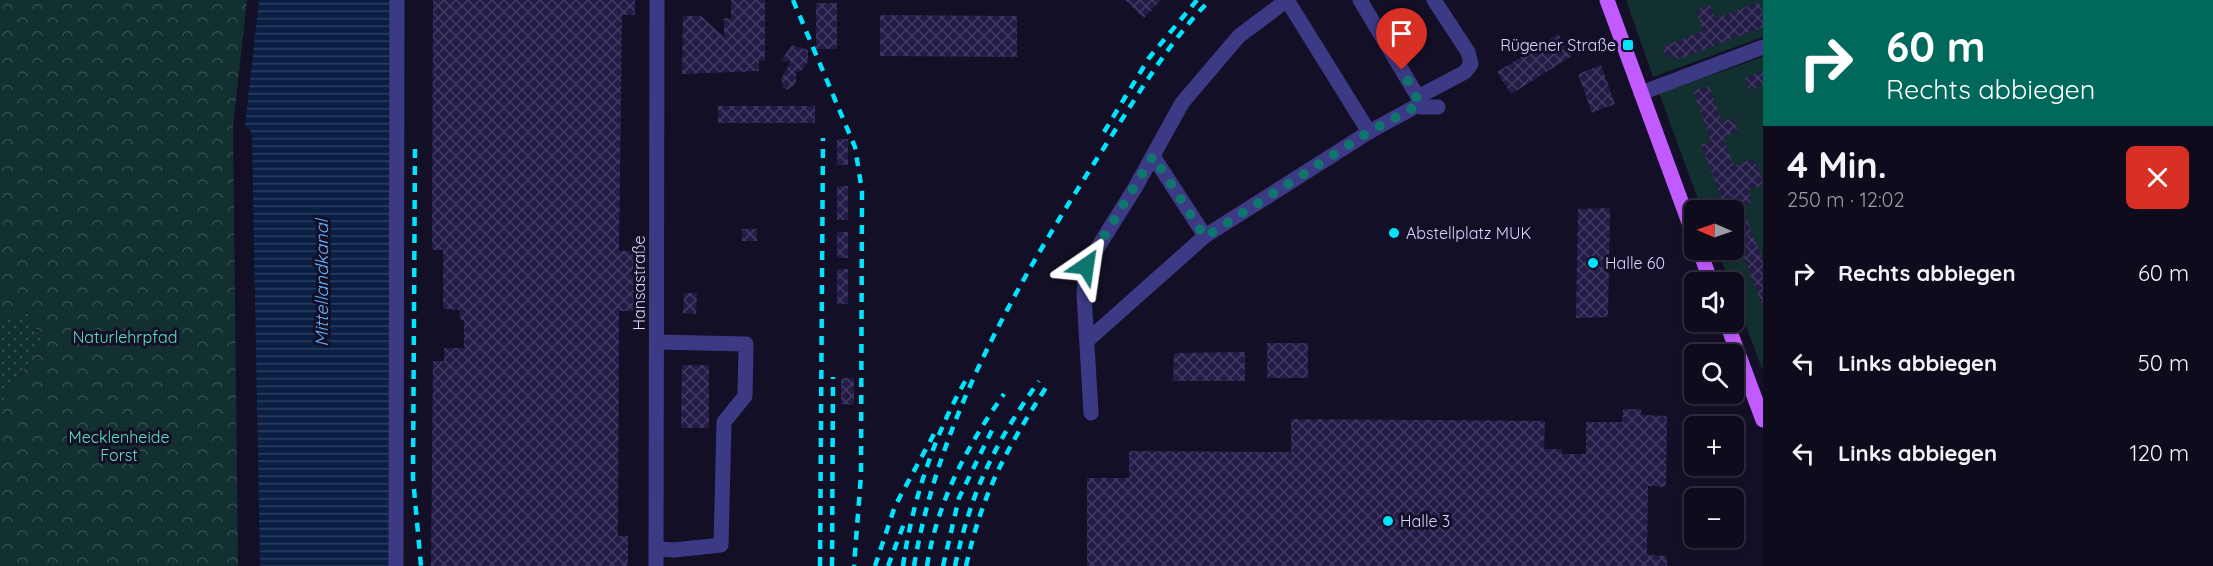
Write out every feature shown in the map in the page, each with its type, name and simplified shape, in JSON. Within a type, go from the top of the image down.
[{"type":"main road","points":[[1606,0],[1684,209]]},
{"type":"main road","points":[[1730,332],[1763,420]]},
{"type":"street","points":[[396,566],[397,0]]},
{"type":"street","name":"Hansastraße","points":[[656,566],[657,0]]},
{"type":"street","points":[[1091,413],[1084,295],[1086,266],[1153,156],[1182,103],[1239,36],[1287,0],[1369,132]]},
{"type":"street","points":[[1360,0],[1422,107],[1438,107]]},
{"type":"street","points":[[1088,339],[1205,237],[1465,72],[1471,64],[1468,52],[1434,0]]},
{"type":"street","points":[[1641,93],[1763,47]]},
{"type":"street","points":[[1153,156],[1205,237]]},
{"type":"street","points":[[656,549],[674,550],[721,545],[724,422],[745,396],[746,344],[657,342]]},
{"type":"green space","name":"Mecklenheide Forst","points":[[0,0],[247,0],[233,126],[238,566],[0,566],[0,405],[45,339],[42,332],[30,326],[29,313],[0,319]]},
{"type":"green space","points":[[1626,0],[1763,0],[1763,37],[1653,77]]},
{"type":"green space","points":[[1763,57],[1763,371],[1744,321],[1744,272],[1726,272],[1721,260],[1744,260],[1744,200],[1698,200],[1659,93]]},
{"type":"green space","points":[[24,313],[31,315],[30,322],[35,330],[42,332],[45,339],[0,405],[0,319]]},
{"type":"water","name":"Mittellandkanal","points":[[259,0],[391,0],[389,566],[260,566],[252,136],[250,129],[245,126]]},
{"type":"building","points":[[433,0],[635,0],[635,15],[622,15],[619,251],[638,251],[637,311],[619,311],[618,536],[628,536],[628,566],[431,566],[433,361],[444,361],[444,348],[464,348],[464,320],[461,320],[459,310],[443,309],[443,250],[432,250]]},
{"type":"building","points":[[731,0],[765,0],[765,61],[759,61],[759,71],[682,74],[683,16],[701,16],[724,37],[724,18],[731,19]]},
{"type":"building","points":[[1125,0],[1161,0],[1144,18]]},
{"type":"building","points":[[1759,2],[1763,13],[1763,27],[1676,60],[1674,55],[1666,58],[1662,47],[1703,31],[1696,10],[1710,5],[1715,19]]},
{"type":"building","points":[[816,3],[837,3],[837,49],[816,49]]},
{"type":"building","points":[[880,15],[1017,16],[1017,57],[880,56]]},
{"type":"building","points":[[1558,34],[1572,56],[1511,94],[1497,72]]},
{"type":"building","points":[[792,45],[808,50],[808,62],[802,70],[796,73],[796,83],[788,90],[783,87],[781,79],[791,61],[781,61]]},
{"type":"building","points":[[1601,65],[1615,104],[1592,113],[1578,74]]},
{"type":"building","points":[[1763,71],[1763,85],[1749,90],[1745,78]]},
{"type":"building","points":[[1709,86],[1722,122],[1733,118],[1738,132],[1723,137],[1734,166],[1754,159],[1763,181],[1763,185],[1748,190],[1752,202],[1744,205],[1744,200],[1722,200],[1701,145],[1711,141],[1693,91]]},
{"type":"building","points":[[718,106],[815,106],[815,123],[718,123]]},
{"type":"building","points":[[837,139],[848,139],[848,165],[837,165]]},
{"type":"building","points":[[837,186],[848,186],[848,220],[837,220]]},
{"type":"building","name":"Halle 60","points":[[1610,208],[1608,317],[1576,318],[1578,209]]},
{"type":"building","points":[[1744,211],[1763,261],[1763,306],[1744,258]]},
{"type":"building","points":[[742,229],[757,229],[757,241],[742,241]]},
{"type":"building","points":[[837,232],[848,232],[848,258],[837,258]]},
{"type":"building","points":[[837,269],[848,269],[848,304],[837,304]]},
{"type":"building","points":[[684,293],[697,293],[696,314],[683,313]]},
{"type":"building","points":[[1267,343],[1308,343],[1308,378],[1267,378]]},
{"type":"building","points":[[1245,352],[1245,381],[1173,381],[1174,353]]},
{"type":"building","points":[[682,365],[709,365],[709,428],[681,428]]},
{"type":"building","points":[[841,378],[854,378],[854,405],[841,404]]},
{"type":"building","name":"Halle 3","points":[[1623,409],[1641,409],[1641,415],[1667,416],[1666,487],[1648,486],[1647,555],[1667,556],[1667,566],[1087,566],[1087,478],[1129,478],[1129,451],[1291,452],[1291,419],[1545,421],[1544,449],[1562,449],[1562,454],[1586,454],[1586,422],[1622,422]]},
{"type":"railway","points":[[793,0],[855,147],[862,191],[861,475],[854,566]]},
{"type":"railway","points":[[1104,132],[1149,58],[1197,0]]},
{"type":"railway","points":[[914,566],[926,509],[943,453],[989,345],[1016,293],[1045,242],[1143,87],[1167,51],[1210,0]]},
{"type":"railway","points":[[820,566],[823,138]]},
{"type":"railway","points":[[415,149],[413,478],[421,566]]},
{"type":"railway","points":[[832,566],[833,377]]},
{"type":"railway","points":[[903,566],[912,518],[926,469],[944,422],[967,378]]},
{"type":"railway","points":[[955,566],[961,539],[986,469],[997,447],[1039,381]]},
{"type":"railway","points":[[966,566],[988,493],[1019,431],[1047,386]]},
{"type":"railway","points":[[927,566],[938,519],[955,475],[1004,394]]},
{"type":"railway","points":[[943,566],[959,498],[993,428]]},
{"type":"railway","points":[[875,566],[895,506],[934,434]]},
{"type":"railway","points":[[888,566],[905,521]]},
{"type":"place","name":"Rügener Straße","points":[[1628,45]]},
{"type":"place","name":"Abstellplatz MUK","points":[[1394,233]]},
{"type":"place","name":"Halle 60","points":[[1593,263]]},
{"type":"place","name":"Halle 3","points":[[1388,521]]},
{"type":"route","points":[[1086,266],[1153,156],[1205,237],[1369,132],[1420,104],[1419,97],[1402,70]]},
{"type":"park label","name":"Naturlehrpfad","points":[[125,337]]}]
